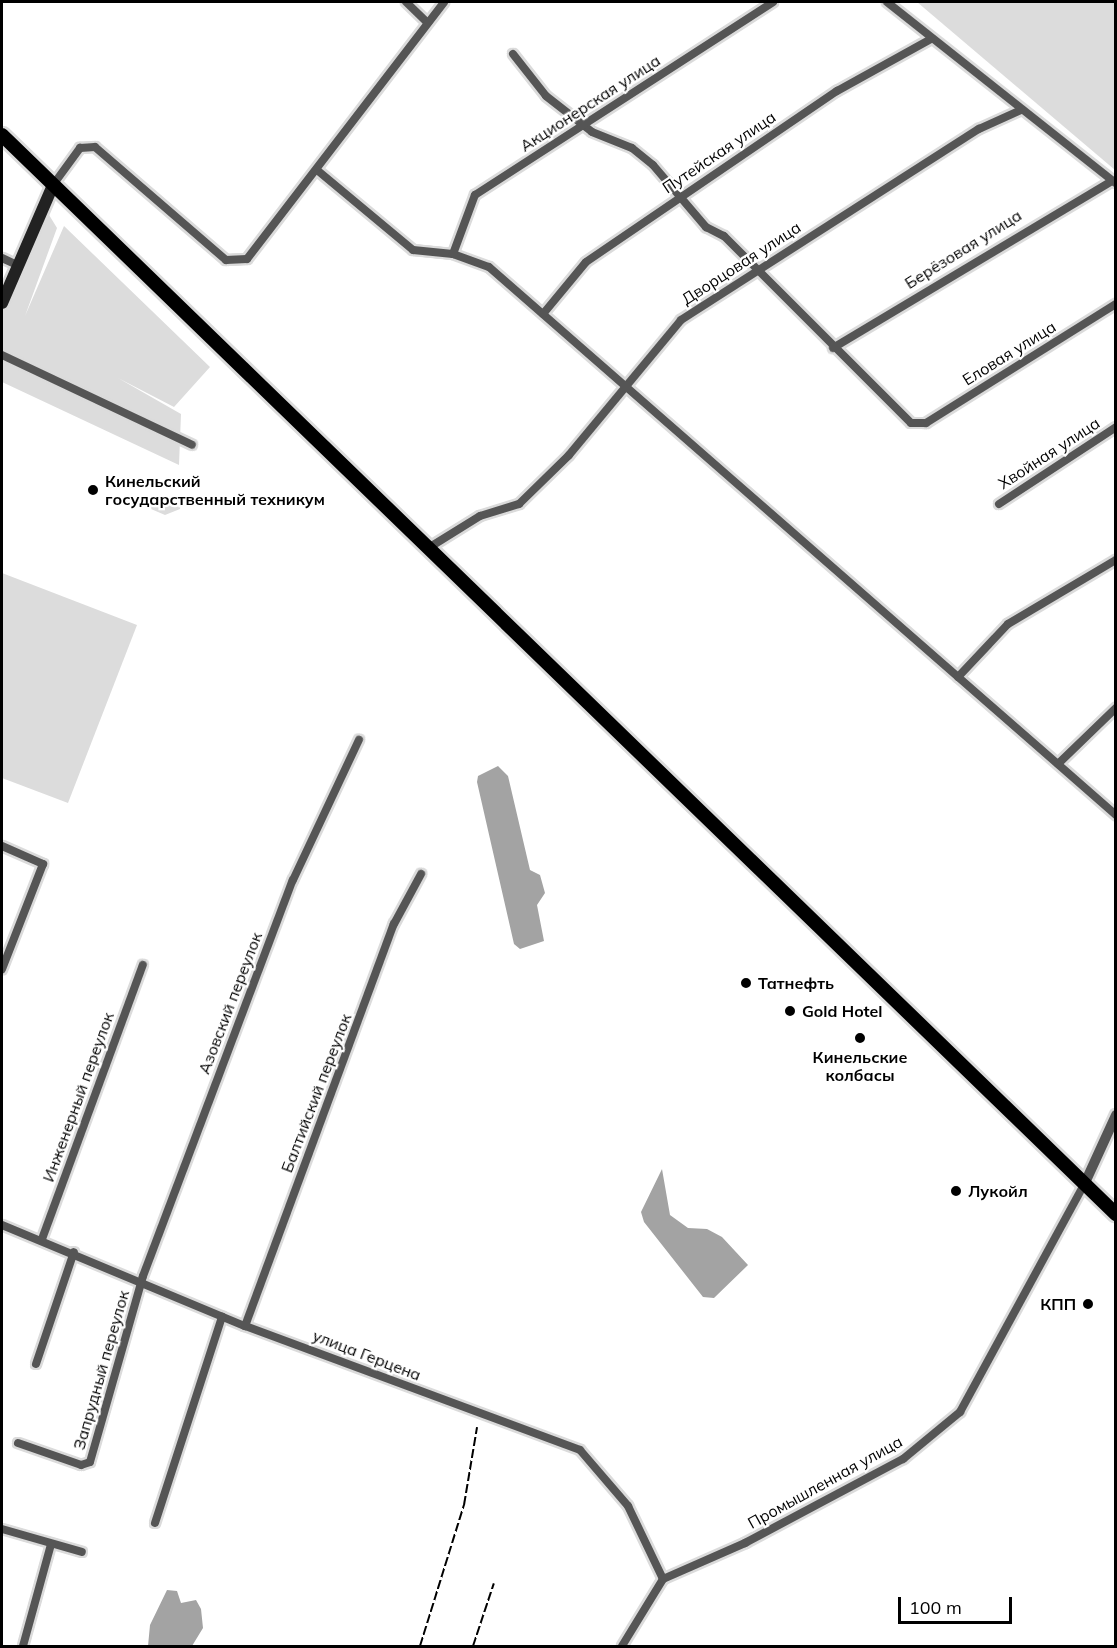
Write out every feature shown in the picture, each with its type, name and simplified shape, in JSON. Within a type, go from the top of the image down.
[{"type":"main road","points":[[2,135],[352,470],[1116,1214]]},
{"type":"main road","points":[[2,303],[15,264],[53,185]]},
{"type":"street","points":[[406,2],[428,23]]},
{"type":"street","points":[[53,185],[80,148],[95,147],[226,260],[247,259],[444,2]]},
{"type":"street","name":"Акционерская улица","points":[[453,254],[475,195],[585,126],[773,2]]},
{"type":"street","points":[[887,2],[1114,182]]},
{"type":"street","name":"Путейская улица","points":[[543,314],[586,262],[837,91],[931,39]]},
{"type":"street","points":[[513,54],[546,96],[585,126],[632,148],[833,348]]},
{"type":"street","name":"Дворцовая улица","points":[[430,547],[469,521],[519,504],[626,387],[681,320],[979,129],[1021,110]]},
{"type":"street","points":[[317,170],[412,250],[453,254],[489,267],[1116,815]]},
{"type":"street","name":"Берёзовая улица","points":[[833,348],[1114,182]]},
{"type":"street","points":[[2,258],[15,264]]},
{"type":"street","name":"Еловая улица","points":[[833,348],[916,424],[1116,304]]},
{"type":"street","points":[[2,355],[192,445]]},
{"type":"street","name":"Хвойная улица","points":[[999,504],[1116,428]]},
{"type":"street","points":[[958,677],[1008,624],[1116,560]]},
{"type":"street","points":[[1058,764],[1116,708]]},
{"type":"street","name":"Азовский переулок","points":[[141,1282],[293,880],[359,740]]},
{"type":"street","points":[[2,846],[43,864],[2,969]]},
{"type":"street","name":"Балтийский переулок","points":[[245,1326],[394,924],[421,874]]},
{"type":"street","name":"Инженерный переулок","points":[[42,1239],[143,965]]},
{"type":"street","points":[[1084,1185],[1116,1115]]},
{"type":"street","name":"Промышленная улица","points":[[663,1579],[745,1543],[903,1459],[960,1412],[1084,1185]]},
{"type":"street","name":"улица Герцена","points":[[2,1225],[74,1252],[245,1326],[580,1450],[628,1506],[663,1579]]},
{"type":"street","points":[[36,1364],[74,1252]]},
{"type":"street","name":"Запрудный переулок","points":[[18,1443],[81,1465],[90,1462],[140,1300],[141,1282]]},
{"type":"street","points":[[155,1523],[222,1317]]},
{"type":"street","points":[[2,1529],[81,1552]]},
{"type":"street","points":[[23,1647],[51,1544]]},
{"type":"street","points":[[622,1647],[663,1579]]},
{"type":"shaded area","points":[[917,2],[1115,2],[1115,170]]},
{"type":"shaded area","points":[[43,205],[57,228],[25,316],[64,226],[210,367],[174,407],[118,378],[181,414],[179,465],[2,382],[2,314]]},
{"type":"shaded area","points":[[166,496],[181,499],[180,509],[165,515],[151,509],[150,500]]},
{"type":"shaded area","points":[[2,573],[137,625],[68,803],[2,778]]},
{"type":"shaded area","points":[[498,766],[508,776],[530,870],[540,875],[545,893],[537,905],[544,941],[520,949],[514,944],[477,782],[478,776]]},
{"type":"shaded area","points":[[662,1169],[670,1215],[688,1228],[707,1229],[722,1237],[748,1265],[714,1298],[703,1297],[644,1222],[641,1212]]},
{"type":"shaded area","points":[[167,1590],[177,1591],[181,1603],[196,1600],[201,1609],[203,1628],[192,1646],[148,1646],[150,1625]]},
{"type":"railway","points":[[420,1646],[464,1505],[477,1427]]},
{"type":"railway","points":[[473,1646],[494,1583]]},
{"type":"place","name":"Кинельский государственный техникум","points":[[93,490]]},
{"type":"place","name":"Татнефть","points":[[746,983]]},
{"type":"place","name":"Gold Hotel","points":[[790,1011]]},
{"type":"place","name":"Кинельские колбасы","points":[[860,1038]]},
{"type":"place","name":"Лукойл","points":[[956,1191]]},
{"type":"place","name":"КПП","points":[[1088,1304]]}]
